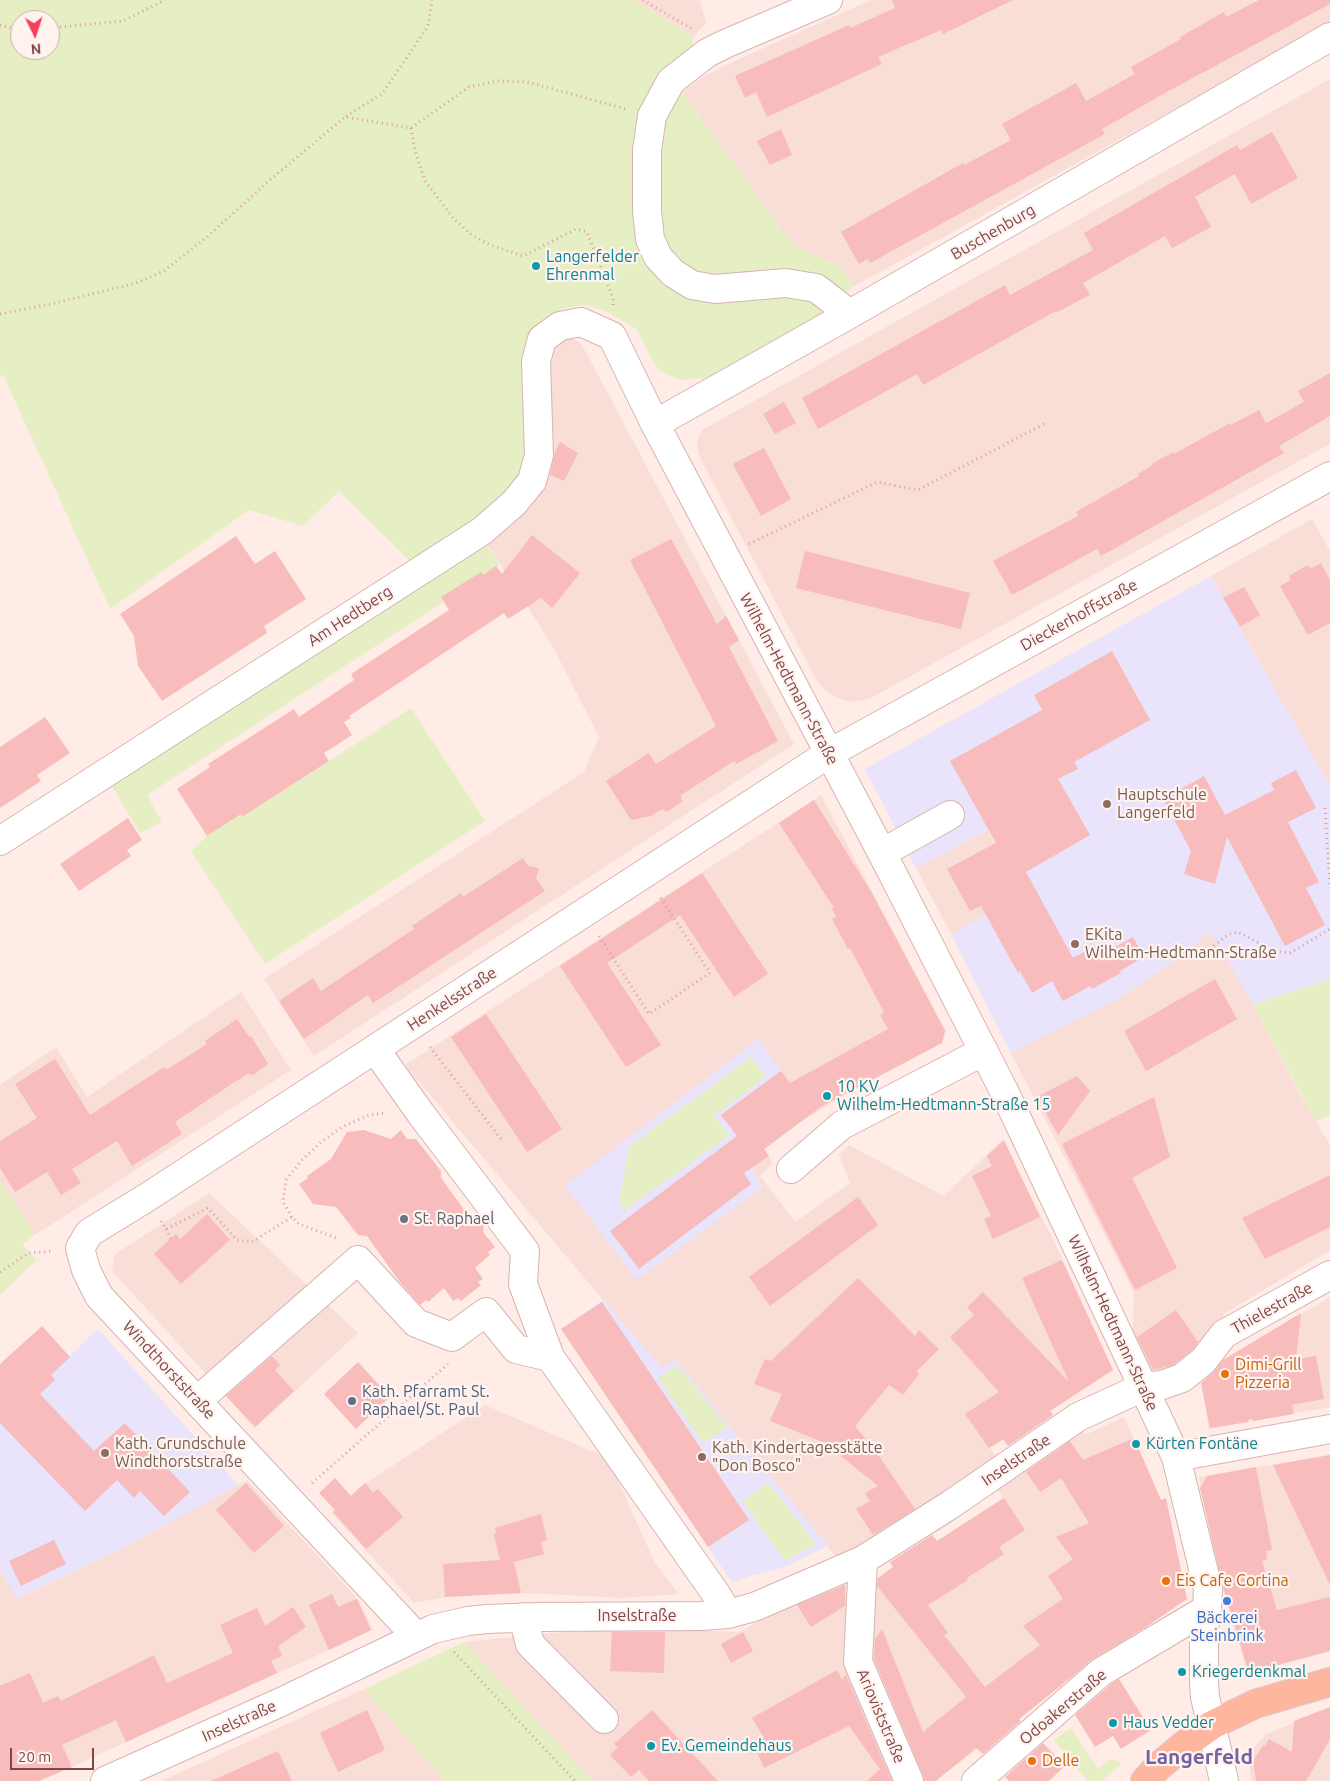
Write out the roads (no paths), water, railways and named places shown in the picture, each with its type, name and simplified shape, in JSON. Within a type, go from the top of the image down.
[{"type":"main road","points":[[1145,1781],[1184,1745],[1212,1725],[1255,1704],[1330,1682]]},
{"type":"street","points":[[828,0],[725,44],[708,53],[671,80],[652,116],[647,150],[647,211],[650,239],[658,257],[673,274],[692,285],[716,289],[786,283],[816,288],[850,314]]},
{"type":"street","name":"Buschenburg","points":[[655,424],[850,314],[1330,37]]},
{"type":"street","name":"Wilhelm-Hedtmann-Straße","points":[[581,322],[612,336],[655,424],[882,853],[984,1052],[1176,1457],[1208,1589],[1204,1627],[1205,1697],[1224,1781]]},
{"type":"street","name":"Am Hedtberg","points":[[0,841],[482,531],[514,504],[532,481],[539,455],[536,362],[542,339],[560,326],[581,322]]},
{"type":"street","name":"Dieckerhoffstraße","points":[[828,754],[1330,476]]},
{"type":"street","name":"Henkelsstraße","points":[[80,1248],[89,1234],[828,754]]},
{"type":"street","points":[[882,853],[950,815]]},
{"type":"street","points":[[375,1049],[421,1114],[525,1251],[523,1284],[550,1357],[728,1614]]},
{"type":"street","points":[[791,1169],[842,1125],[984,1052]]},
{"type":"street","name":"Windthorststraße","points":[[80,1248],[86,1270],[99,1296],[198,1400],[291,1502],[425,1633]]},
{"type":"street","points":[[198,1400],[358,1260],[416,1323],[452,1337],[523,1284]]},
{"type":"street","name":"Thielestraße","points":[[1143,1388],[1162,1385],[1182,1378],[1203,1361],[1224,1334],[1330,1275]]},
{"type":"street","points":[[486,1312],[516,1349],[550,1357]]},
{"type":"street","name":"Inselstraße","points":[[105,1781],[281,1702],[425,1633],[468,1621],[531,1617],[702,1616],[728,1614],[754,1607],[864,1560],[950,1505],[1078,1417],[1143,1388]]},
{"type":"street","points":[[1176,1457],[1330,1429]]},
{"type":"street","name":"Arioviststraße","points":[[864,1560],[858,1662],[909,1781]]},
{"type":"street","name":"Odoakerstraße","points":[[976,1781],[1101,1672],[1207,1609]]},
{"type":"street","points":[[531,1617],[530,1644],[604,1719]]},
{"type":"place","name":"Langerfelder Ehrenmal","points":[[536,266]]},
{"type":"place","name":"Hauptschule Langerfeld","points":[[1107,804]]},
{"type":"place","name":"EKita Wilhelm-Hedtmann-Straße","points":[[1075,944]]},
{"type":"place","name":"10 KV Wilhelm-Hedtmann-Straße 15","points":[[827,1096]]},
{"type":"place","name":"St. Raphael","points":[[404,1219]]},
{"type":"place","name":"Dimi-Grill Pizzeria","points":[[1225,1374]]},
{"type":"place","name":"Kath. Pfarramt St. Raphael/St. Paul","points":[[352,1401]]},
{"type":"place","name":"Kürten Fontäne","points":[[1136,1444]]},
{"type":"place","name":"Kath. Grundschule Windthorststraße","points":[[105,1453]]},
{"type":"place","name":"Kath. Kindertagesstätte \"Don Bosco\"","points":[[702,1457]]},
{"type":"place","name":"Eis Cafe Cortina","points":[[1166,1581]]},
{"type":"place","name":"Bäckerei Steinbrink","points":[[1227,1601]]},
{"type":"place","name":"Kriegerdenkmal","points":[[1182,1672]]},
{"type":"place","name":"Haus Vedder","points":[[1113,1723]]},
{"type":"place","name":"Ev. Gemeindehaus","points":[[651,1746]]},
{"type":"place","name":"Delle","points":[[1032,1761]]},
{"type":"district","name":"Langerfeld","points":[[1199,1757]]}]
